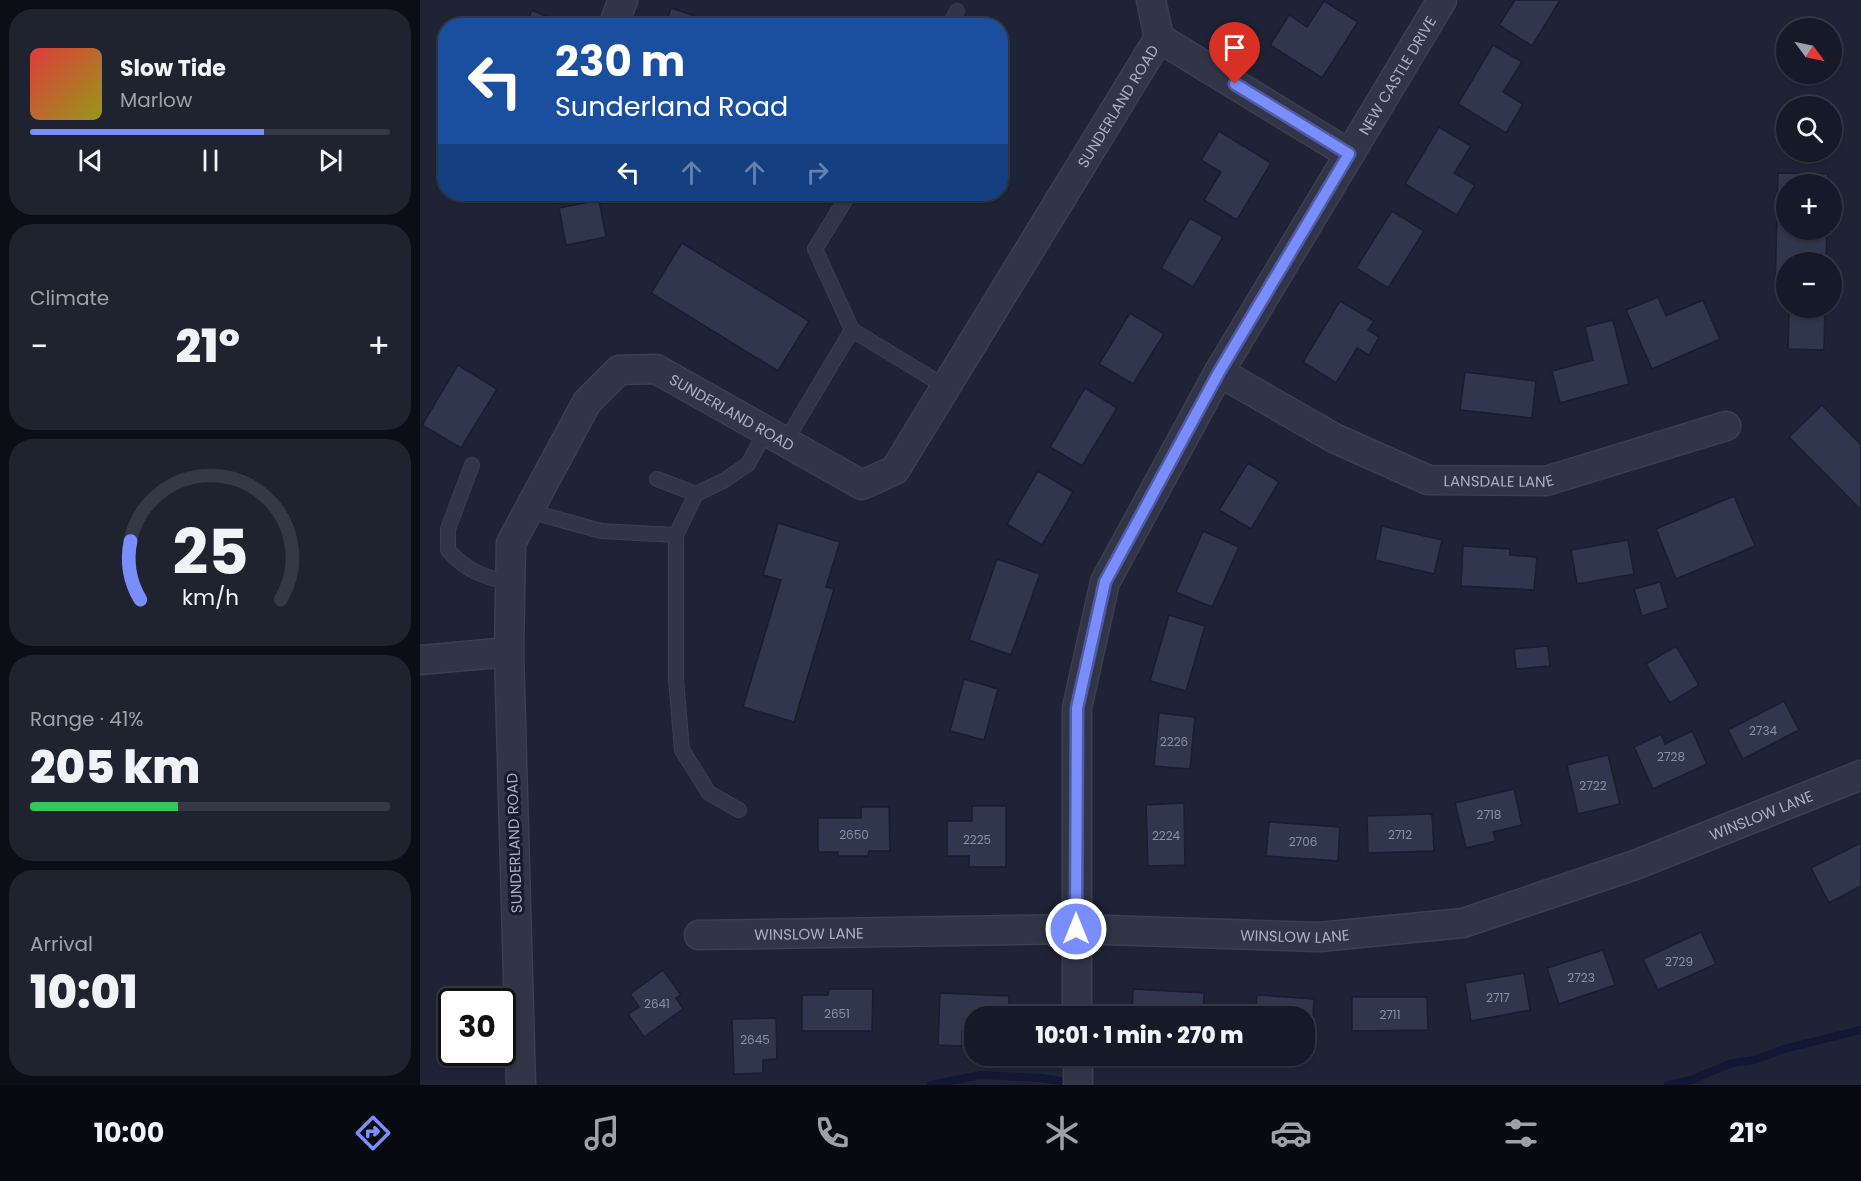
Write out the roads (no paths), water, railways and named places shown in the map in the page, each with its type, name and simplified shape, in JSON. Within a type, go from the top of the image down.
[{"type":"street","points":[[616,18],[623,0]]},
{"type":"street","name":"SUNDERLAND ROAD","points":[[521,1085],[509,652],[512,543],[587,402],[619,370],[656,369],[862,485],[895,470],[1160,38],[1151,0]]},
{"type":"street","name":"NEW CASTLE DRIVE","points":[[1077,1006],[1077,708],[1105,582],[1219,372],[1442,0]]},
{"type":"street","name":"SUNDERLAND ROAD","points":[[1160,38],[1349,154]]},
{"type":"street","name":"LANSDALE LANE","points":[[1219,372],[1334,438],[1428,480],[1546,481],[1726,426]]},
{"type":"street","points":[[420,660],[509,652]]},
{"type":"street","name":"WINSLOW LANE","points":[[699,935],[1076,929],[1319,937],[1463,923],[1635,866],[1861,775]]},
{"type":"street","points":[[1078,1066],[1078,1085]]},
{"type":"lane","points":[[953,18],[957,11]]},
{"type":"lane","points":[[845,201],[816,249],[852,330],[946,387]]},
{"type":"lane","points":[[739,810],[709,793],[682,750],[676,679],[676,535],[696,494],[725,480],[748,464],[776,436],[852,330]]},
{"type":"lane","points":[[472,465],[448,529],[448,550],[461,566],[480,576],[510,583]]},
{"type":"lane","points":[[657,479],[696,494]]},
{"type":"lane","points":[[529,512],[601,531],[676,535]]},
{"type":"waterway","points":[[1668,1085],[1691,1080],[1732,1063],[1755,1060],[1784,1049],[1861,1030]]},
{"type":"waterway","points":[[931,1085],[980,1075],[1042,1078],[1072,1083]]}]
